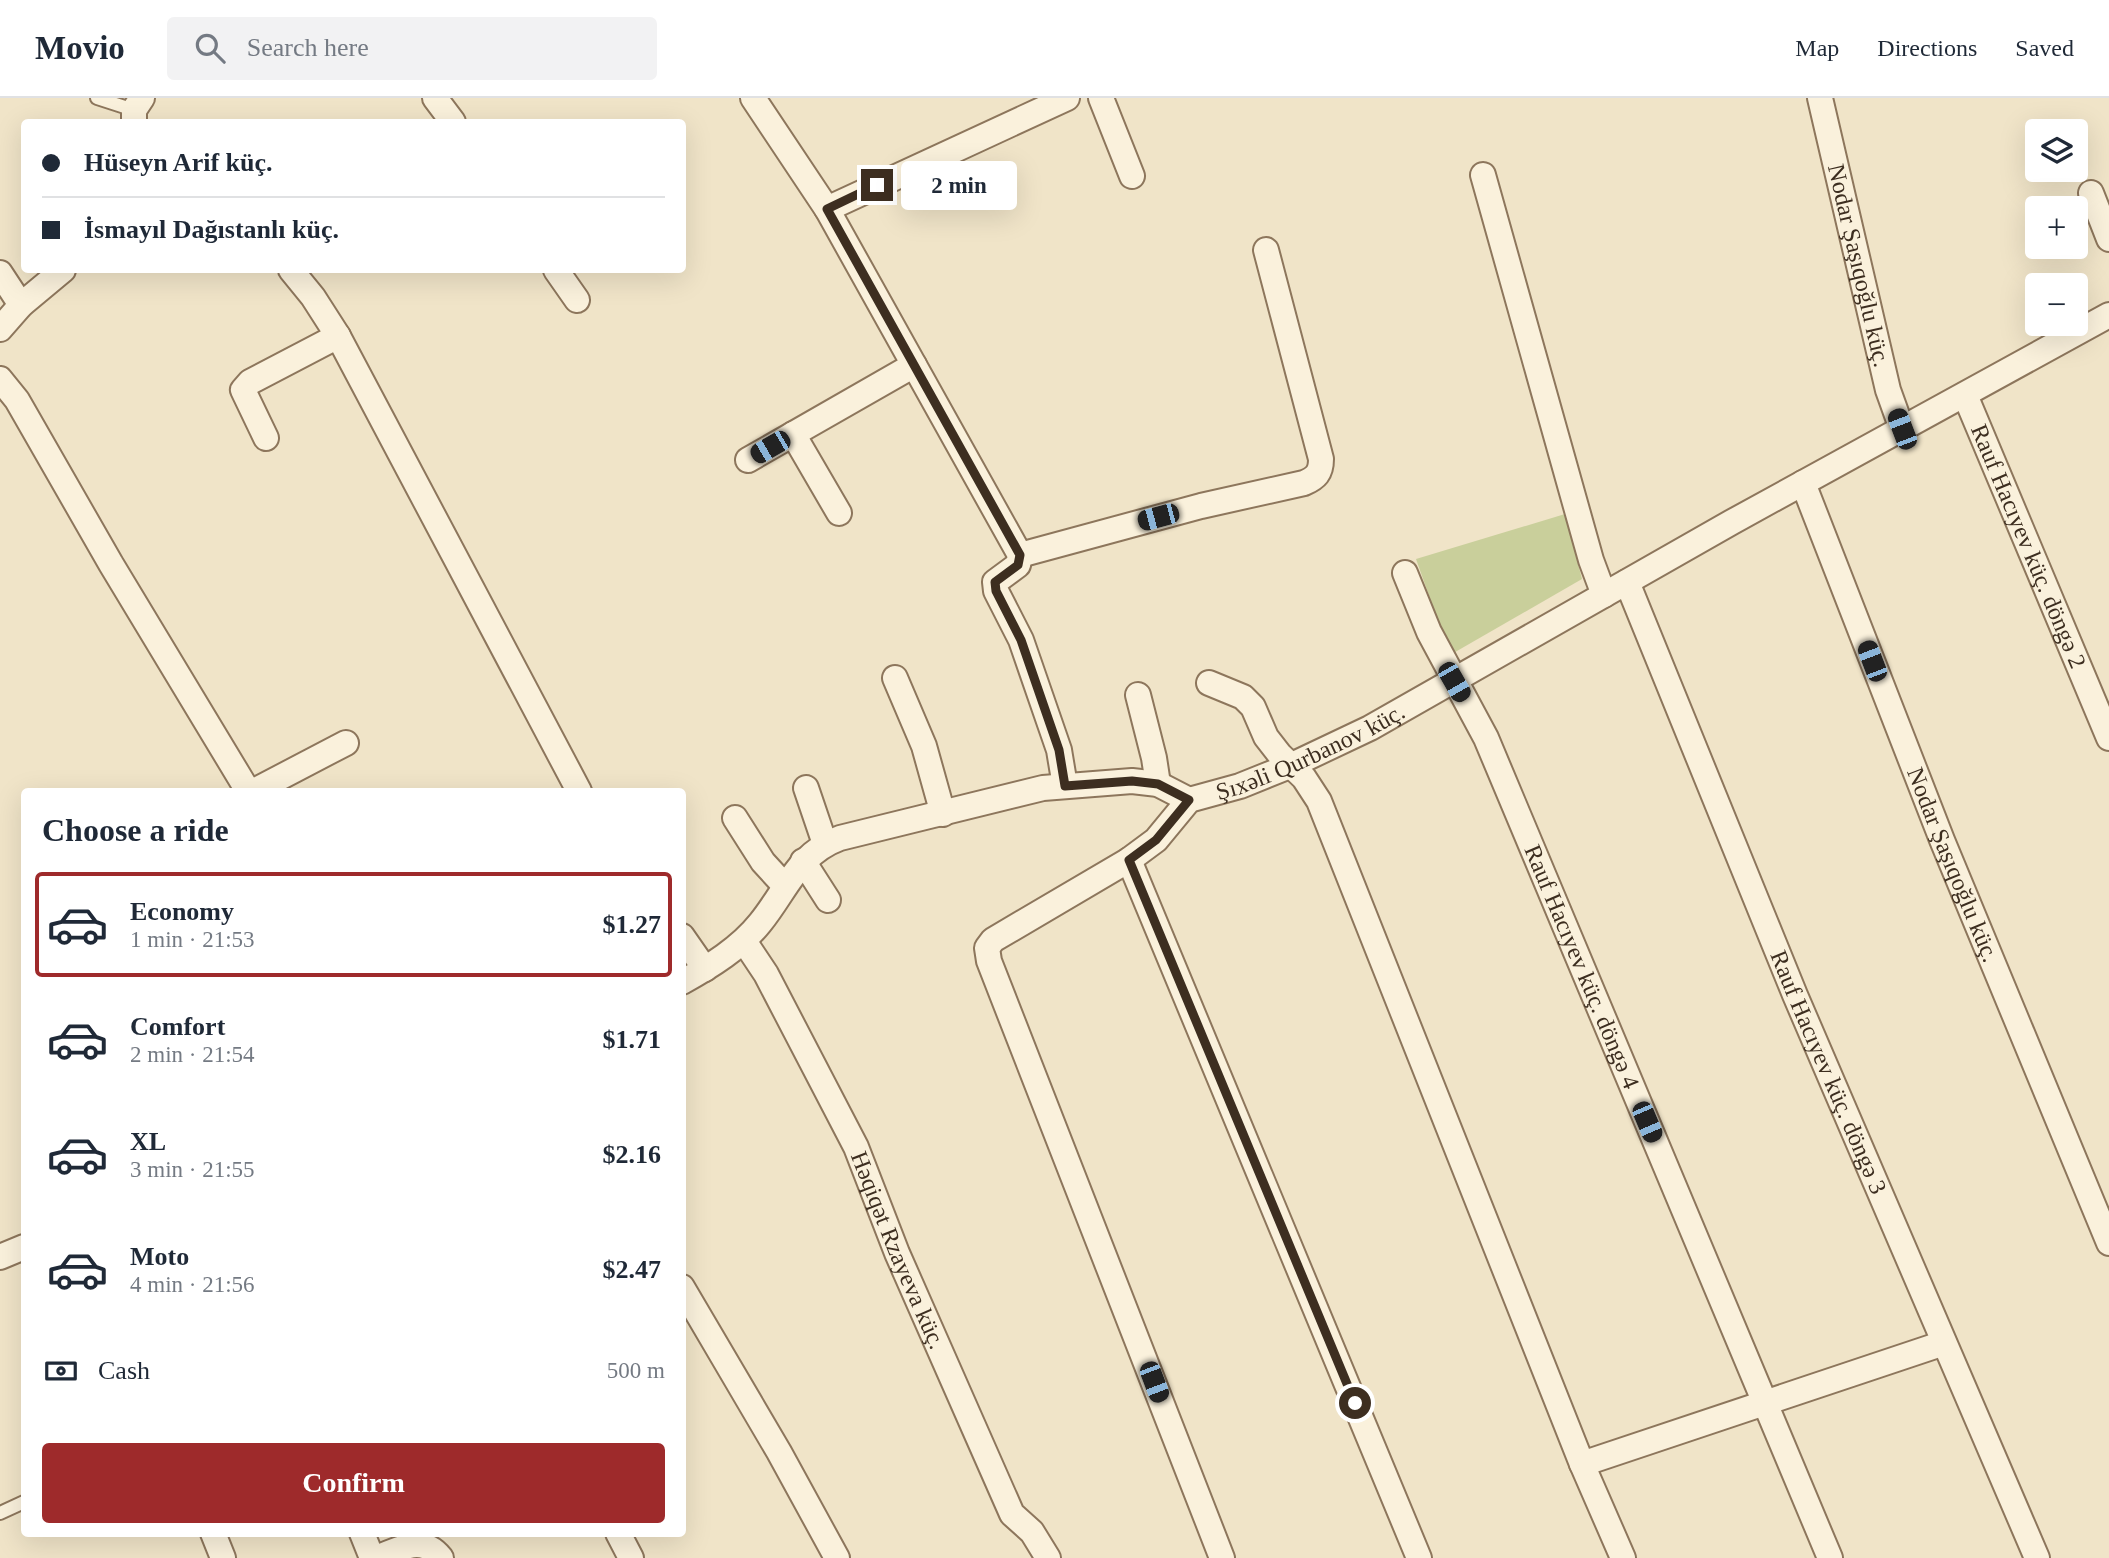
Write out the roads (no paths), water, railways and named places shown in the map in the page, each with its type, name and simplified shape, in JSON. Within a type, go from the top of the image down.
[{"type":"street","points":[[435,98],[451,119]]},
{"type":"street","points":[[753,98],[827,209],[1020,555],[1018,565],[995,582],[996,591],[1021,640],[1059,750],[1065,786]]},
{"type":"street","points":[[827,209],[1067,98]]},
{"type":"street","points":[[1101,98],[1132,176]]},
{"type":"street","name":"Nodar Şaşıqoğlu küç.","points":[[1820,98],[1888,390],[1902,429]]},
{"type":"street","points":[[1483,175],[1591,560],[1604,595]]},
{"type":"street","points":[[2091,193],[2109,239]]},
{"type":"street","points":[[1020,555],[1136,522],[1304,483],[1315,478],[1321,469],[1321,460],[1266,250]]},
{"type":"street","points":[[0,272],[22,305]]},
{"type":"street","points":[[0,329],[22,305],[59,273]]},
{"type":"street","points":[[293,273],[313,297],[338,336],[577,788]]},
{"type":"street","points":[[558,273],[577,300]]},
{"type":"street","name":"Şıxəli Qurbanov küç.","points":[[1222,1558],[989,961],[987,948],[993,940],[1129,860],[1156,840],[1189,800],[1240,786],[1370,728],[1803,483],[2109,315]]},
{"type":"street","points":[[266,438],[243,390],[250,382],[338,336]]},
{"type":"street","points":[[748,460],[914,365]]},
{"type":"street","points":[[0,379],[17,400],[246,788]]},
{"type":"street","name":"Rauf Hacıyev küç. döngə 2","points":[[1965,395],[2109,738]]},
{"type":"street","points":[[793,434],[839,513]]},
{"type":"street","name":"Nodar Şaşıqoğlu küç.","points":[[1803,483],[1942,840],[2109,1242]]},
{"type":"street","name":"Rauf Hacıyev küç. döngə 4","points":[[1405,573],[1429,632],[1486,738],[1829,1558]]},
{"type":"street","name":"Rauf Hacıyev küç. döngə 3","points":[[1627,582],[1795,995],[2037,1558]]},
{"type":"street","points":[[895,678],[924,746],[943,814]]},
{"type":"street","points":[[1209,682],[1243,697],[1253,707],[1266,737],[1292,765],[1319,801],[1582,1464],[1623,1558]]},
{"type":"street","points":[[1138,695],[1158,784]]},
{"type":"street","points":[[260,788],[346,743]]},
{"type":"street","points":[[686,980],[705,970],[744,941],[760,923],[803,861],[824,844],[1021,792],[1065,786],[1132,781],[1158,784],[1189,800]]},
{"type":"street","points":[[806,788],[824,844]]},
{"type":"street","points":[[735,818],[763,862],[785,886]]},
{"type":"street","points":[[1129,860],[1419,1558]]},
{"type":"street","points":[[803,861],[828,900]]},
{"type":"street","name":"Həqiqət Rzayeva küç.","points":[[744,941],[766,974],[856,1147],[897,1253],[1012,1514],[1032,1532],[1048,1558]]},
{"type":"street","points":[[686,942],[705,970]]},
{"type":"street","points":[[0,1257],[21,1248]]},
{"type":"street","points":[[686,1294],[779,1452],[837,1558]]},
{"type":"street","points":[[1582,1464],[1944,1343]]},
{"type":"street","points":[[215,1537],[223,1558]]},
{"type":"street","points":[[364,1537],[374,1558],[420,1544],[432,1547],[441,1558]]},
{"type":"street","points":[[620,1537],[631,1558]]},
{"type":"lane","points":[[97,98],[137,110]]},
{"type":"lane","points":[[0,1513],[21,1503]]}]
